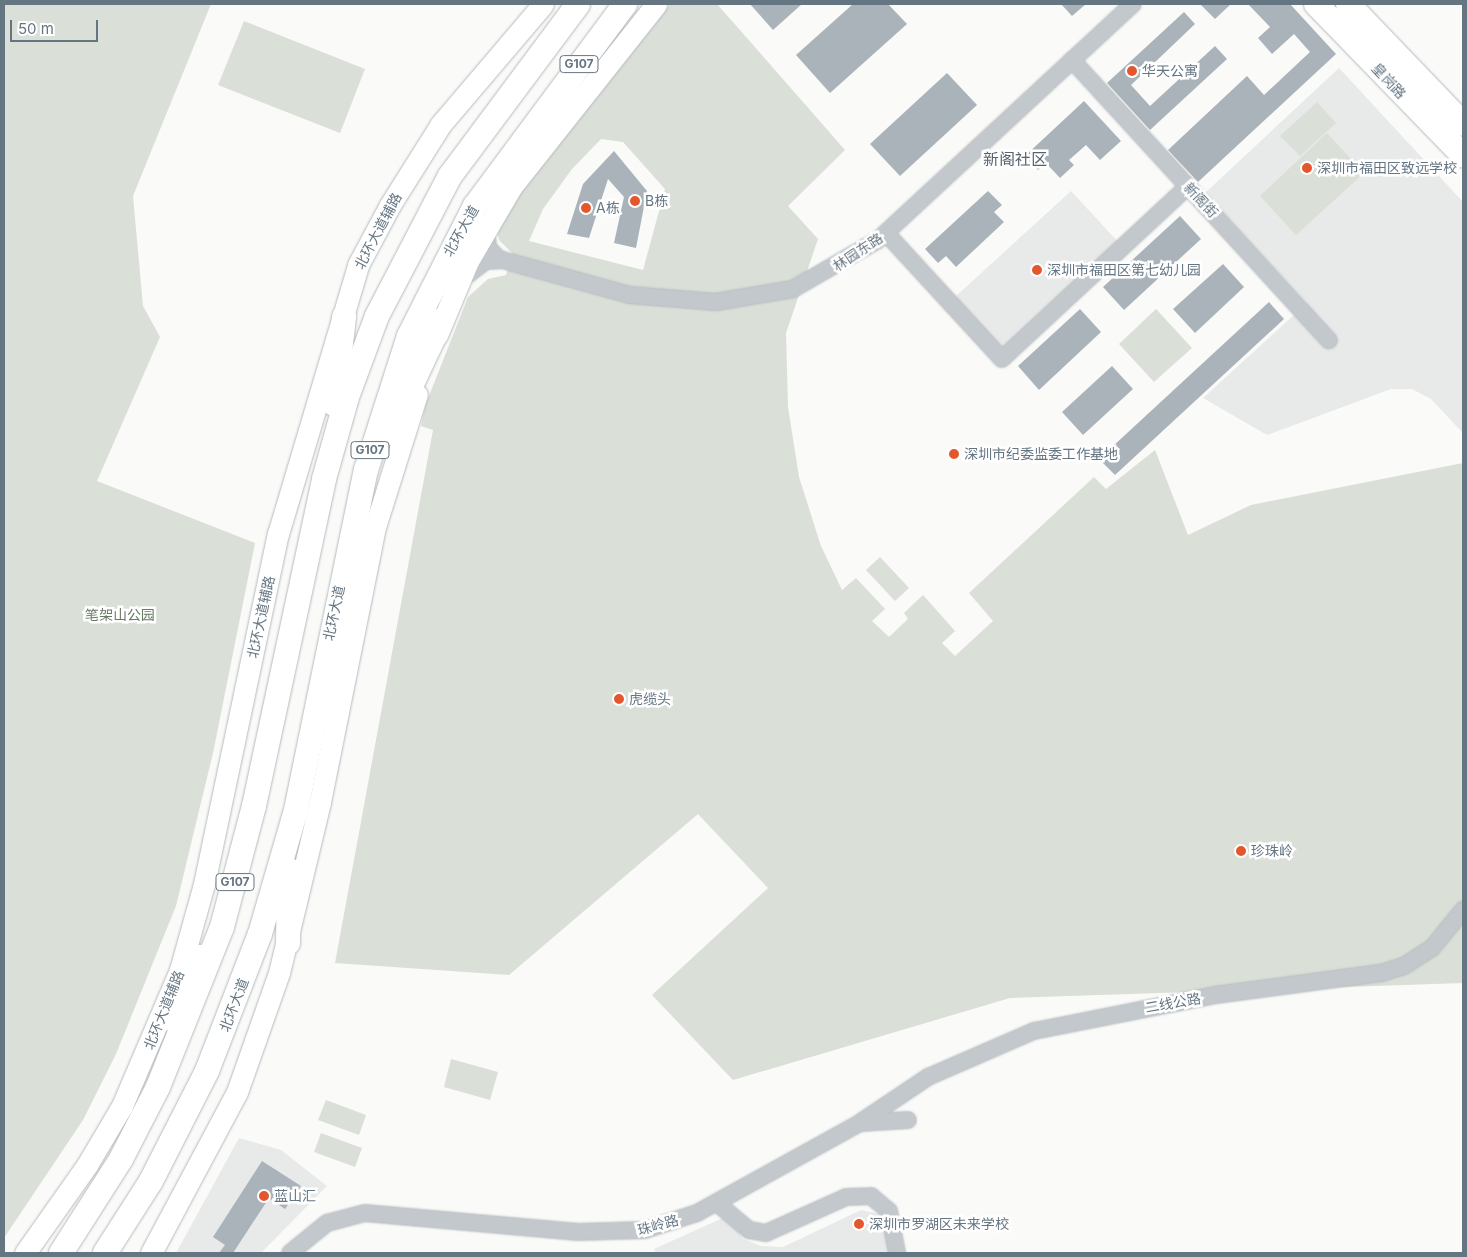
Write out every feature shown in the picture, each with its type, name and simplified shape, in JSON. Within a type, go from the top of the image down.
[{"type":"highway","name":"G107","points":[[60,1253],[121,1159],[158,1086],[222,927],[254,806],[324,479],[347,397],[377,316],[412,244],[450,176],[578,4]]},
{"type":"highway","name":"北环大道","points":[[105,1253],[151,1181],[207,1070],[260,934],[296,810],[352,530],[377,426],[424,302],[475,206],[532,124],[625,4]]},
{"type":"highway","name":"皇岗路","points":[[1316,4],[1463,155]]},
{"type":"highway","name":"皇岗路","points":[[1348,4],[1463,124]]},
{"type":"highway","points":[[324,479],[344,317]]},
{"type":"highway","points":[[352,530],[406,394],[442,320]]},
{"type":"highway","points":[[288,943],[288,889],[296,810]]},
{"type":"highway","points":[[163,1019],[222,927]]},
{"type":"main road","name":"北环大道辅路","points":[[25,1253],[88,1165],[122,1106],[163,1019],[204,884],[278,534],[358,265],[418,159],[469,86],[543,4]]},
{"type":"main road","points":[[151,1253],[236,1092],[288,943],[376,527],[442,320],[486,228],[503,200],[656,4]]},
{"type":"main road","points":[[503,200],[532,124]]},
{"type":"street","name":"林园东路","points":[[456,288],[482,262],[503,260],[630,295],[733,300],[793,289],[853,257],[886,233],[1133,4]]},
{"type":"street","name":"新阁街","points":[[1072,60],[1329,340]]},
{"type":"street","points":[[886,233],[1002,359],[1188,186]]},
{"type":"street","points":[[486,228],[488,248],[503,260]]},
{"type":"street","name":"二线公路","points":[[860,1123],[878,1108],[937,1073],[1034,1031],[1216,995],[1396,968],[1432,948],[1463,910]]},
{"type":"street","name":"珠岭路","points":[[290,1253],[327,1224],[366,1213],[627,1232],[664,1225],[717,1203],[860,1123],[908,1120]]},
{"type":"street","points":[[717,1203],[749,1230],[766,1233],[846,1197],[871,1196],[889,1211],[897,1253]]},
{"type":"street","name":"珠岭路","points":[[306,1253],[337,1230],[385,1215]]},
{"type":"shaded area","points":[[1339,68],[1463,202],[1463,433],[1431,399],[1412,389],[1391,389],[1267,435],[1203,398],[1307,303],[1205,193]]},
{"type":"shaded area","name":"深圳市福田区第七幼儿园","points":[[1071,191],[1119,243],[1004,350],[955,297]]},
{"type":"shaded area","name":"蓝山汇","points":[[239,1138],[281,1150],[327,1186],[261,1253],[176,1253]]},
{"type":"shaded area","name":"深圳市罗湖区未来学校","points":[[861,1210],[879,1214],[894,1232],[895,1253],[656,1253],[654,1249],[727,1216],[743,1239],[761,1246],[783,1247]]},
{"type":"green space","name":"笔架山公园","points":[[4,4],[211,4],[133,196],[143,306],[160,337],[97,481],[255,543],[213,753],[176,906],[116,1054],[83,1120],[4,1238]]},
{"type":"green space","points":[[670,4],[717,4],[845,150],[788,206],[818,239],[786,333],[788,407],[799,477],[821,546],[842,590],[856,578],[885,609],[872,621],[889,637],[908,619],[904,613],[923,595],[955,631],[942,643],[955,656],[993,621],[969,593],[1094,477],[1106,489],[1155,450],[1188,535],[1251,505],[1463,463],[1463,983],[1010,998],[733,1080],[652,995],[768,888],[698,814],[509,975],[335,963],[433,430],[421,426],[425,406],[468,297],[488,279],[506,275],[513,254],[499,240],[497,231],[503,216]],"holes":[[[601,139],[623,142],[665,189],[643,270],[529,241],[543,209],[572,169]]]},
{"type":"green space","points":[[244,21],[365,69],[340,133],[218,85]]},
{"type":"green space","points":[[1317,102],[1336,123],[1300,156],[1280,136]]},
{"type":"green space","points":[[1327,133],[1364,173],[1296,235],[1260,196]]},
{"type":"green space","points":[[1156,309],[1192,348],[1154,382],[1119,344]]},
{"type":"green space","points":[[880,557],[909,588],[895,601],[866,570]]},
{"type":"green space","points":[[451,1059],[498,1072],[490,1100],[444,1087]]},
{"type":"green space","points":[[326,1100],[366,1115],[359,1135],[318,1120]]},
{"type":"green space","points":[[321,1133],[362,1148],[355,1167],[314,1152]]},
{"type":"building","points":[[750,4],[802,4],[773,30]]},
{"type":"building","points":[[853,4],[888,4],[907,24],[830,93],[796,55]]},
{"type":"building","points":[[1061,4],[1086,4],[1072,16]]},
{"type":"building","points":[[1200,4],[1231,4],[1215,19]]},
{"type":"building","points":[[1248,4],[1290,4],[1336,54],[1198,182],[1168,150],[1247,76],[1264,95],[1310,52],[1294,34],[1272,54],[1258,38],[1270,27]]},
{"type":"building","name":"华天公寓","points":[[1184,12],[1195,24],[1131,85],[1150,106],[1215,46],[1227,59],[1150,130],[1107,83]]},
{"type":"building","points":[[947,73],[977,105],[900,176],[870,144]]},
{"type":"building","points":[[1084,101],[1121,141],[1100,160],[1086,145],[1069,160],[1074,165],[1060,178],[1046,163],[1038,170],[1025,156]]},
{"type":"building","name":"B栋","points":[[614,151],[647,191],[636,248],[614,243],[624,197],[608,179],[589,238],[567,234],[583,184]]},
{"type":"building","points":[[988,191],[1002,205],[994,212],[1004,222],[956,267],[946,256],[938,263],[925,249]]},
{"type":"building","points":[[1180,216],[1201,239],[1124,310],[1103,287]]},
{"type":"building","points":[[1223,264],[1244,287],[1195,333],[1173,309]]},
{"type":"building","points":[[1269,302],[1284,319],[1115,475],[1099,459]]},
{"type":"building","points":[[1080,309],[1101,332],[1039,390],[1018,366]]},
{"type":"building","points":[[1112,366],[1133,389],[1083,435],[1062,412]]},
{"type":"building","points":[[262,1161],[301,1186],[285,1209],[269,1198],[233,1253],[219,1253],[225,1245],[213,1237]]},
{"type":"place","name":"华天公寓","points":[[1132,71]]},
{"type":"place","name":"深圳市福田区致远学校","points":[[1307,168]]},
{"type":"place","name":"B栋","points":[[635,201]]},
{"type":"place","name":"A栋","points":[[586,208]]},
{"type":"place","name":"深圳市福田区第七幼儿园","points":[[1037,270]]},
{"type":"place","name":"深圳市纪委监委工作基地","points":[[954,454]]},
{"type":"place","name":"虎缆头","points":[[619,699]]},
{"type":"place","name":"珍珠岭","points":[[1241,851]]},
{"type":"place","name":"蓝山汇","points":[[264,1196]]},
{"type":"place","name":"深圳市罗湖区未来学校","points":[[859,1224]]},
{"type":"district","name":"新阁社区","points":[[1015,159]]}]
